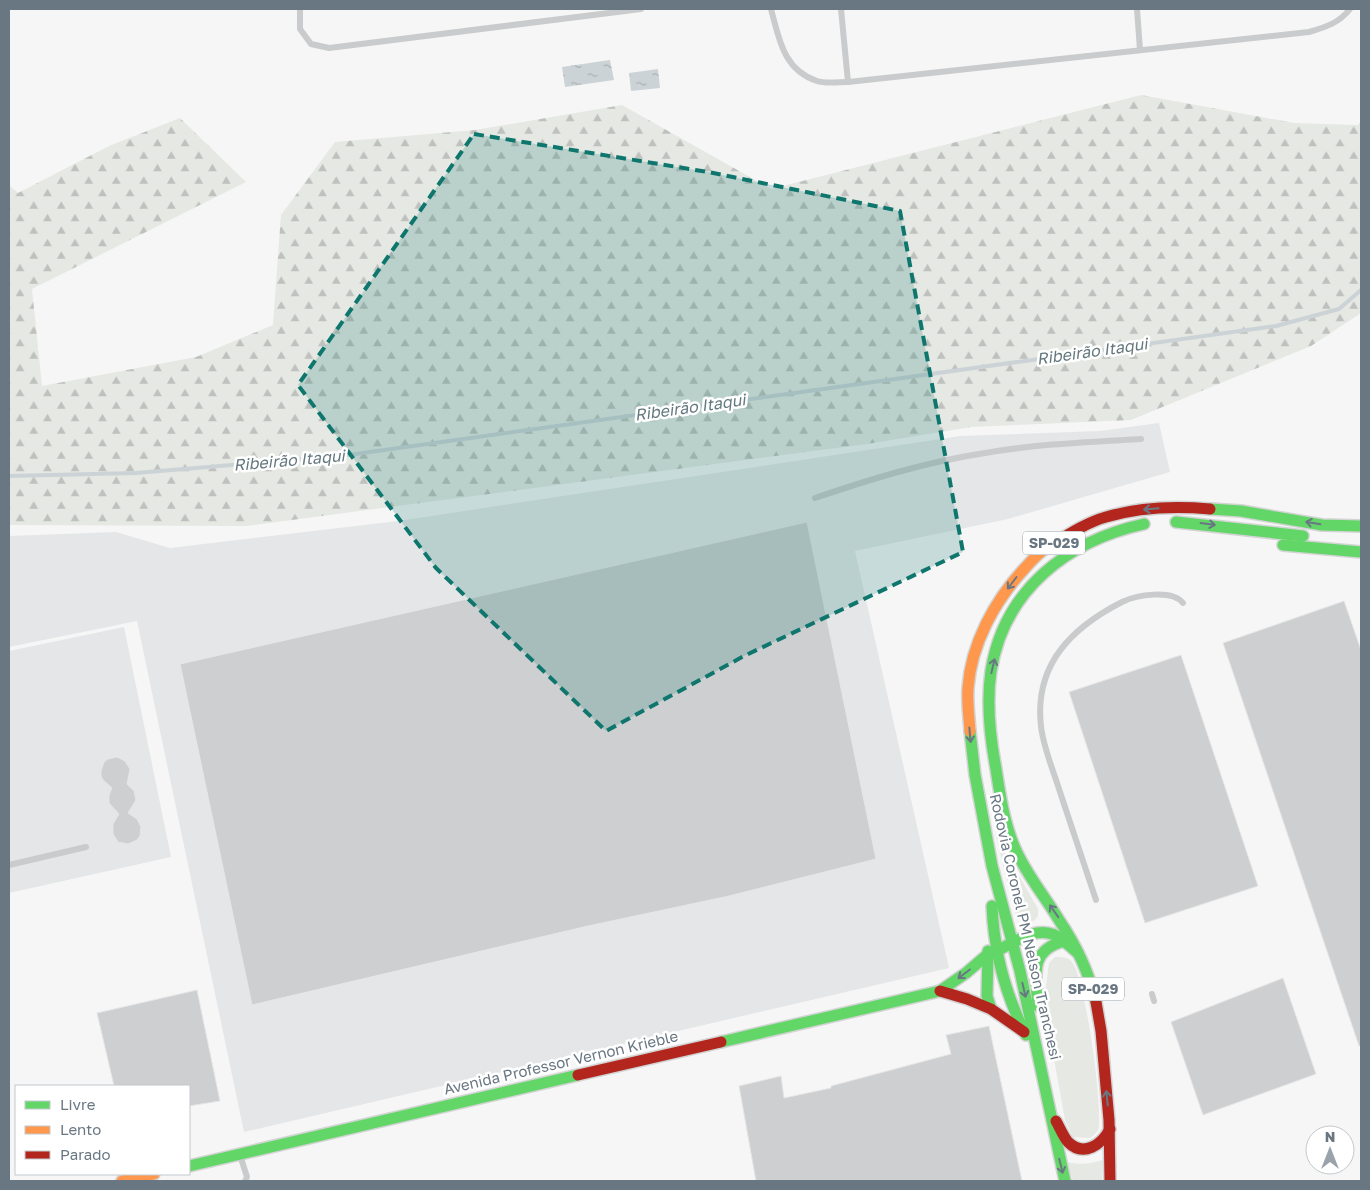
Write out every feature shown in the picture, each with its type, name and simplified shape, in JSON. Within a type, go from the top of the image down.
[{"type":"main road","name":"Rodovia Coronel PM Nelson Tranchesi","points":[[1065,1181],[1013,943],[992,866],[975,774],[970,734],[968,688],[974,653],[989,618],[1013,581],[1041,551],[1077,529],[1106,517],[1148,509],[1188,507],[1241,511],[1322,524],[1361,526]]},
{"type":"main road","name":"Rodovia Coronel PM Nelson Tranchesi","points":[[1110,1181],[1110,1129],[1101,1030],[1092,986],[1078,953],[1060,921],[1031,878],[1014,845],[1005,818],[991,741],[988,704],[991,670],[999,643],[1008,621],[1025,594],[1042,575],[1063,557],[1090,541],[1120,529],[1158,524],[1200,524],[1324,539],[1361,541]]},
{"type":"main road","name":"SP-029","points":[[1158,524],[1224,538],[1330,551],[1361,552]]},
{"type":"main road","name":"SP-029","points":[[991,1009],[987,996],[991,953],[992,866]]},
{"type":"main road","name":"SP-029","points":[[991,953],[1045,931],[1058,934],[1078,953]]},
{"type":"main road","name":"SP-029","points":[[1040,1063],[1036,964],[1044,950],[1064,941]]},
{"type":"main road","name":"SP-029","points":[[991,953],[1012,1008],[1040,1063]]},
{"type":"main road","name":"Avenida Professor Vernon Krieble","points":[[190,1166],[940,991],[966,974],[991,953]]},
{"type":"main road","name":"Avenida Professor Vernon Krieble","points":[[940,991],[967,998],[991,1009],[1024,1032]]},
{"type":"main road","name":"SP-029","points":[[1051,1111],[1063,1135],[1070,1144],[1078,1148],[1097,1146],[1104,1140],[1110,1129]]},
{"type":"main road","points":[[122,1181],[149,1175]]},
{"type":"lane","points":[[300,9],[300,29],[311,44],[329,48],[641,9]]},
{"type":"lane","points":[[771,9],[783,50],[797,71],[818,82],[848,82],[1309,32],[1340,20],[1350,9]]},
{"type":"lane","points":[[841,9],[848,82]]},
{"type":"lane","points":[[1137,9],[1140,50]]},
{"type":"lane","points":[[815,498],[924,464],[985,452],[1048,444],[1141,440]]},
{"type":"lane","points":[[1096,900],[1041,729],[1042,685],[1051,664],[1066,642],[1100,613],[1127,600],[1151,595],[1176,597],[1183,603]]},
{"type":"lane","points":[[9,865],[86,847]]},
{"type":"lane","points":[[1152,994],[1154,1001]]},
{"type":"lane","points":[[240,1154],[247,1178],[245,1181]]},
{"type":"highlighted area","points":[[474,134],[708,172],[900,211],[963,552],[744,656],[606,731],[436,568],[298,385]]},
{"type":"shaded area","points":[[1159,423],[1170,472],[1008,519],[855,551],[949,968],[244,1132],[137,621],[9,647],[9,536],[116,532],[170,548],[398,521],[960,436],[1100,431]]},
{"type":"shaded area","points":[[124,627],[171,857],[9,893],[9,651]]},
{"type":"green space","points":[[1141,95],[1294,123],[1358,125],[1361,121],[1361,313],[1311,346],[1131,420],[971,427],[867,444],[246,526],[9,525],[9,185],[18,193],[109,146],[180,118],[246,182],[32,289],[42,386],[196,357],[273,325],[281,215],[335,142],[475,130],[622,105],[771,189]]},
{"type":"green space","points":[[995,833],[1038,909],[1038,916],[1034,921],[1024,922],[1016,916]]},
{"type":"green space","points":[[1055,957],[1066,958],[1072,962],[1077,973],[1088,1017],[1096,1072],[1099,1118],[1098,1130],[1090,1138],[1073,1137],[1065,1120],[1044,1003],[1049,963]]},
{"type":"green space","points":[[1103,1160],[1102,1181],[1073,1181],[1067,1162],[1085,1164]]},
{"type":"water","points":[[610,60],[614,80],[565,87],[562,67]]},
{"type":"water","points":[[658,69],[660,88],[631,91],[629,73]]},
{"type":"building","points":[[807,522],[876,859],[729,896],[588,926],[252,1005],[180,664]]},
{"type":"building","points":[[1344,601],[1361,650],[1361,1046],[1359,1046],[1223,643]]},
{"type":"building","points":[[1181,655],[1258,886],[1145,923],[1069,692]]},
{"type":"building","points":[[117,757],[125,761],[130,769],[127,784],[134,791],[136,800],[128,813],[137,819],[141,827],[140,836],[137,840],[128,844],[118,842],[113,834],[113,824],[119,814],[109,803],[109,795],[112,788],[101,776],[104,762]]},
{"type":"building","points":[[1283,978],[1316,1074],[1203,1115],[1171,1022]]},
{"type":"building","points":[[197,990],[220,1101],[190,1106],[190,1085],[114,1085],[97,1013]]},
{"type":"building","points":[[989,1026],[1022,1181],[756,1181],[739,1086],[781,1076],[784,1098],[831,1088],[831,1086],[951,1054],[946,1035]]},
{"type":"waterway","name":"Ribeirão Itaqui","points":[[9,476],[136,473],[341,456],[1276,326],[1339,309],[1361,290]]},
{"type":"traffic: fast","points":[[1210,509],[1241,511],[1322,525],[1361,526]]},
{"type":"traffic: fast","points":[[1176,522],[1303,536]]},
{"type":"traffic: fast","points":[[1096,1002],[1090,980],[1076,949],[1018,856],[1008,828],[989,720],[991,671],[998,642],[1010,616],[1025,593],[1044,574],[1065,557],[1089,543],[1116,532],[1144,524]]},
{"type":"traffic: fast","points":[[1283,545],[1361,552]]},
{"type":"traffic: fast","points":[[970,731],[975,775],[992,866],[1020,971],[1065,1181]]},
{"type":"traffic: fast","points":[[992,906],[995,940],[1002,972],[1012,1004],[1026,1035]]},
{"type":"traffic: fast","points":[[1000,949],[1032,934],[1048,933],[1056,935],[1064,941]]},
{"type":"traffic: fast","points":[[1038,1006],[1036,975],[1039,958],[1044,951],[1052,945],[1064,941],[1078,953]]},
{"type":"traffic: fast","points":[[988,951],[987,996],[991,1009]]},
{"type":"traffic: fast","points":[[721,1042],[940,991],[966,973],[987,955]]},
{"type":"traffic: fast","points":[[190,1166],[578,1075]]},
{"type":"traffic: slow","points":[[970,731],[968,688],[970,672],[979,639],[1004,594],[1033,559],[1048,547]]},
{"type":"traffic: slow","points":[[122,1181],[149,1175]]},
{"type":"traffic: jam","points":[[1048,547],[1076,530],[1106,517],[1158,508],[1210,509]]},
{"type":"traffic: jam","points":[[940,991],[991,1009],[1024,1032]]},
{"type":"traffic: jam","points":[[1096,1002],[1101,1031],[1109,1120],[1110,1181]]},
{"type":"traffic: jam","points":[[578,1075],[721,1042]]},
{"type":"traffic: jam","points":[[1056,1121],[1068,1142],[1080,1149],[1086,1149],[1097,1144],[1107,1135],[1110,1129]]}]
